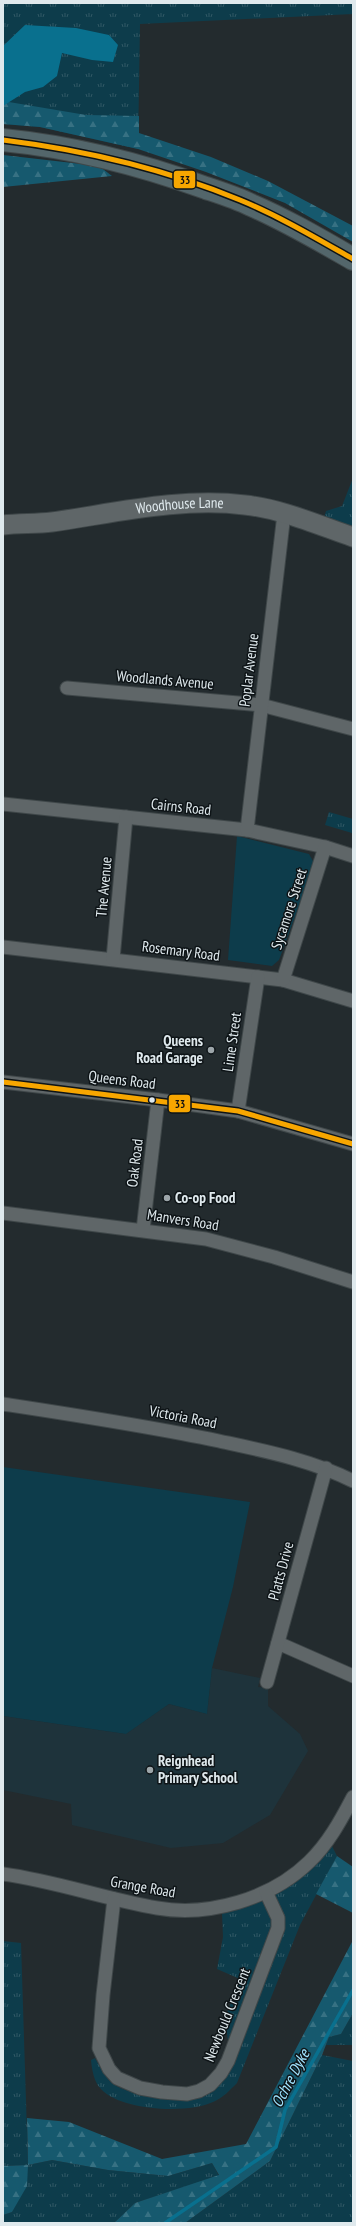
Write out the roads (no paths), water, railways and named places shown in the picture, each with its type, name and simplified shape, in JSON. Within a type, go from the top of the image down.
[{"type":"highway","points":[[3,140],[61,148],[112,159],[185,180],[251,204],[311,234],[353,259]]},
{"type":"street","name":"Woodhouse Lane","points":[[3,525],[49,522],[121,511],[186,504],[245,505],[284,514],[353,537]]},
{"type":"street","name":"Poplar Avenue","points":[[247,830],[284,514]]},
{"type":"street","name":"Woodlands Avenue","points":[[67,688],[261,705],[353,729]]},
{"type":"street","name":"Cairns Road","points":[[3,804],[247,830],[325,847],[353,856]]},
{"type":"street","name":"The Avenue","points":[[113,959],[126,817]]},
{"type":"street","name":"Sycamore Street","points":[[283,980],[325,847]]},
{"type":"street","name":"Rosemary Road","points":[[3,947],[283,980],[353,1001]]},
{"type":"street","name":"Lime Street","points":[[238,1111],[258,977]]},
{"type":"street","name":"Queens Road","points":[[3,1082],[238,1111],[353,1144]]},
{"type":"street","name":"Oak Road","points":[[143,1230],[158,1100]]},
{"type":"street","name":"Manvers Road","points":[[3,1213],[143,1230],[227,1244],[274,1256],[353,1282]]},
{"type":"street","name":"Victoria Road","points":[[3,1404],[160,1428],[291,1457],[326,1468],[353,1481]]},
{"type":"street","name":"Platts Drive","points":[[267,1682],[326,1468]]},
{"type":"street","points":[[278,1643],[353,1676]]},
{"type":"street","name":"Grange Road","points":[[3,1874],[36,1879],[114,1899],[158,1908],[186,1910],[238,1902],[266,1892],[290,1877],[309,1862],[338,1824],[353,1797]]},
{"type":"street","name":"Newbould Crescent","points":[[114,1899],[102,1995],[99,2048],[109,2069],[117,2078],[140,2088],[187,2094],[210,2085],[228,2061],[278,1928],[278,1918],[266,1892]]},
{"type":"waterway","name":"Ochre Dyke","points":[[165,2223],[276,2147],[285,2110],[353,1990]]},
{"type":"place","name":"Queens Road Garage","points":[[211,1050]]},
{"type":"place","name":"Co-op Food","points":[[167,1198]]},
{"type":"place","name":"Reignhead Primary School","points":[[150,1770]]}]
